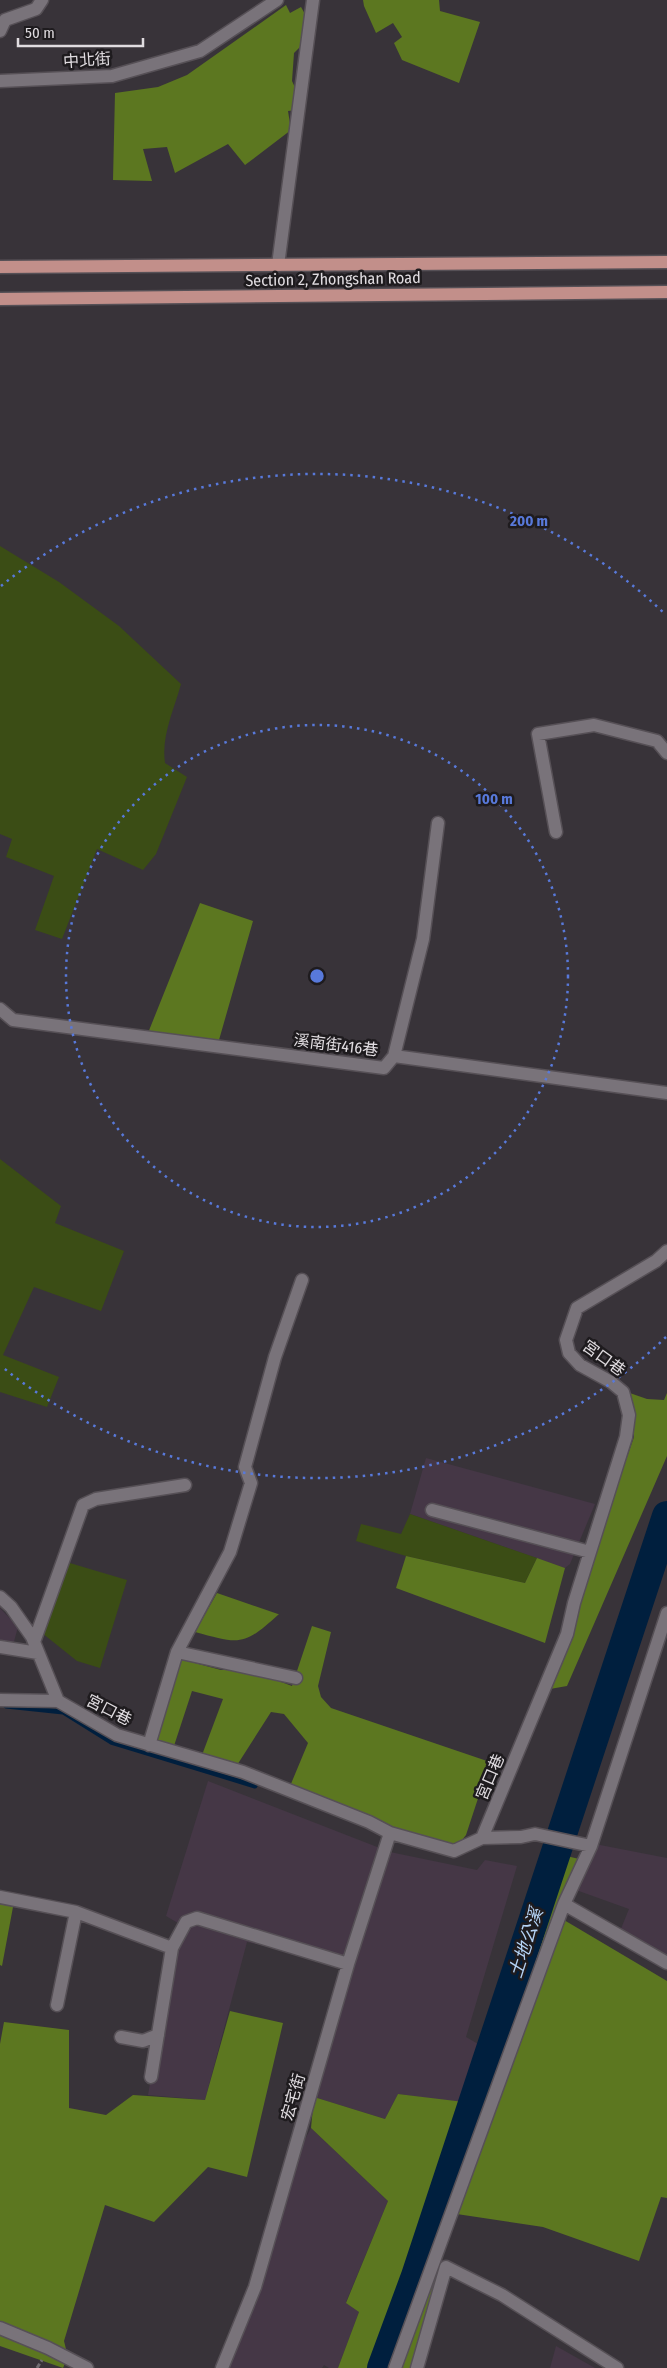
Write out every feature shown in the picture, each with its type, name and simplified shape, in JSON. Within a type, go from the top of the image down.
[{"type":"main road","name":"Section 2, Zhongshan Road","points":[[0,267],[667,262]]},
{"type":"main road","name":"Section 2, Zhongshan Road","points":[[0,299],[667,292]]},
{"type":"street","points":[[0,31],[5,20],[36,9],[42,0]]},
{"type":"street","name":"中北街","points":[[0,81],[112,76],[200,52],[277,0]]},
{"type":"street","points":[[278,265],[314,0]]},
{"type":"street","points":[[556,832],[538,734],[594,725],[657,741],[667,753]]},
{"type":"street","points":[[394,1056],[424,939],[438,823]]},
{"type":"street","name":"溪南街416巷","points":[[0,1009],[13,1020],[384,1068],[394,1056],[667,1093]]},
{"type":"street","name":"宮口巷","points":[[58,1701],[117,1735],[243,1772],[369,1822],[390,1833],[454,1851],[482,1838],[567,1634],[626,1437],[629,1415],[623,1392],[611,1382],[580,1365],[569,1353],[566,1340],[577,1308],[656,1261],[667,1250]]},
{"type":"street","points":[[149,1745],[178,1652],[230,1552],[251,1483],[244,1467],[275,1357],[302,1280]]},
{"type":"street","points":[[36,1648],[83,1504],[96,1499],[185,1485]]},
{"type":"street","points":[[432,1510],[590,1552]]},
{"type":"street","points":[[0,1597],[11,1606],[36,1648],[58,1701],[0,1700]]},
{"type":"street","points":[[395,2368],[564,1904],[591,1846],[667,1613]]},
{"type":"street","points":[[0,1647],[36,1648]]},
{"type":"street","points":[[178,1652],[296,1678]]},
{"type":"street","name":"宏宅街","points":[[222,2368],[255,2287],[348,1964],[390,1833]]},
{"type":"street","points":[[482,1838],[521,1837],[535,1834],[591,1846]]},
{"type":"street","points":[[0,1897],[76,1912],[172,1948]]},
{"type":"street","points":[[564,1904],[667,1963]]},
{"type":"street","points":[[57,2005],[76,1912]]},
{"type":"street","points":[[151,2077],[172,1948],[186,1922],[198,1918],[348,1964]]},
{"type":"street","points":[[121,2037],[143,2041],[158,2035]]},
{"type":"street","points":[[417,2368],[446,2267],[502,2295],[616,2368]]},
{"type":"street","points":[[0,2328],[48,2348],[87,2368]]},
{"type":"shaded area","points":[[426,1458],[595,1504],[570,1564],[565,1568],[410,1514]]},
{"type":"shaded area","points":[[0,1608],[18,1627],[10,1656],[0,1654]]},
{"type":"shaded area","points":[[208,1781],[390,1852],[477,1870],[485,1860],[517,1866],[466,2037],[485,2048],[464,2103],[398,2094],[385,2119],[314,2097],[346,1964],[247,1942],[205,2100],[148,2095],[178,1923],[166,1916]]},
{"type":"shaded area","points":[[595,1844],[667,1858],[667,1964],[618,1936],[629,1909],[576,1890]]},
{"type":"shaded area","points":[[311,2128],[388,2201],[346,2302],[359,2312],[338,2368],[329,2368],[324,2365],[322,2368],[224,2368],[294,2160]]},
{"type":"shaded area","points":[[556,2346],[595,2368],[550,2368]]},
{"type":"green space","points":[[363,0],[439,0],[440,11],[480,22],[459,83],[402,60],[394,43],[402,37],[393,23],[376,33]]},
{"type":"green space","points":[[286,5],[290,13],[301,7],[315,32],[294,53],[292,81],[305,109],[288,111],[291,130],[245,165],[228,144],[175,173],[167,147],[143,149],[152,181],[113,180],[115,93],[158,87],[187,75]]},
{"type":"green space","points":[[0,546],[59,582],[119,626],[181,684],[166,733],[164,753],[165,763],[187,777],[156,854],[143,870],[97,849],[62,939],[35,930],[54,876],[6,857],[12,839],[0,834]]},
{"type":"green space","points":[[200,903],[253,921],[217,1047],[146,1038]]},
{"type":"green space","points":[[0,1159],[61,1206],[55,1223],[124,1251],[101,1311],[34,1287],[3,1355],[59,1377],[47,1407],[0,1392]]},
{"type":"green space","points":[[624,1391],[647,1399],[664,1400],[667,1393],[667,1456],[567,1686],[550,1689],[560,1649],[634,1437],[634,1419]]},
{"type":"green space","points":[[410,1514],[537,1558],[525,1583],[406,1556],[356,1541],[361,1524],[401,1534]]},
{"type":"green space","points":[[406,1556],[525,1583],[537,1558],[565,1568],[545,1643],[396,1588]]},
{"type":"green space","points":[[63,1561],[127,1580],[100,1668],[77,1661],[37,1629]]},
{"type":"green space","points":[[217,1593],[279,1614],[257,1632],[240,1640],[222,1639],[195,1632]]},
{"type":"green space","points":[[312,1626],[331,1632],[318,1686],[321,1697],[331,1708],[490,1762],[466,1835],[458,1845],[450,1848],[288,1791],[308,1743],[284,1714],[271,1712],[232,1773],[199,1763],[223,1699],[192,1691],[171,1755],[155,1749],[163,1691],[180,1659],[221,1670],[246,1669],[292,1686]]},
{"type":"green space","points":[[562,1855],[588,1861],[564,1920],[667,1981],[667,2198],[661,2197],[639,2261],[543,2227],[450,2213],[431,2267],[440,2293],[414,2368],[338,2368],[359,2312],[346,2303],[388,2201],[311,2128],[314,2097],[385,2119],[398,2094],[464,2102]]},
{"type":"green space","points":[[0,1903],[13,1907],[2,1966],[0,1965]]},
{"type":"green space","points":[[230,2011],[283,2023],[247,2177],[208,2167],[154,2222],[105,2205],[64,2341],[68,2357],[63,2368],[0,2346],[0,2044],[4,2022],[69,2030],[69,2108],[106,2115],[133,2095],[205,2100]]},
{"type":"waterway","name":"土地公溪","points":[[382,2368],[416,2276],[667,1516]]},
{"type":"waterway","points":[[6,1706],[63,1712],[111,1742],[255,1786]]}]
